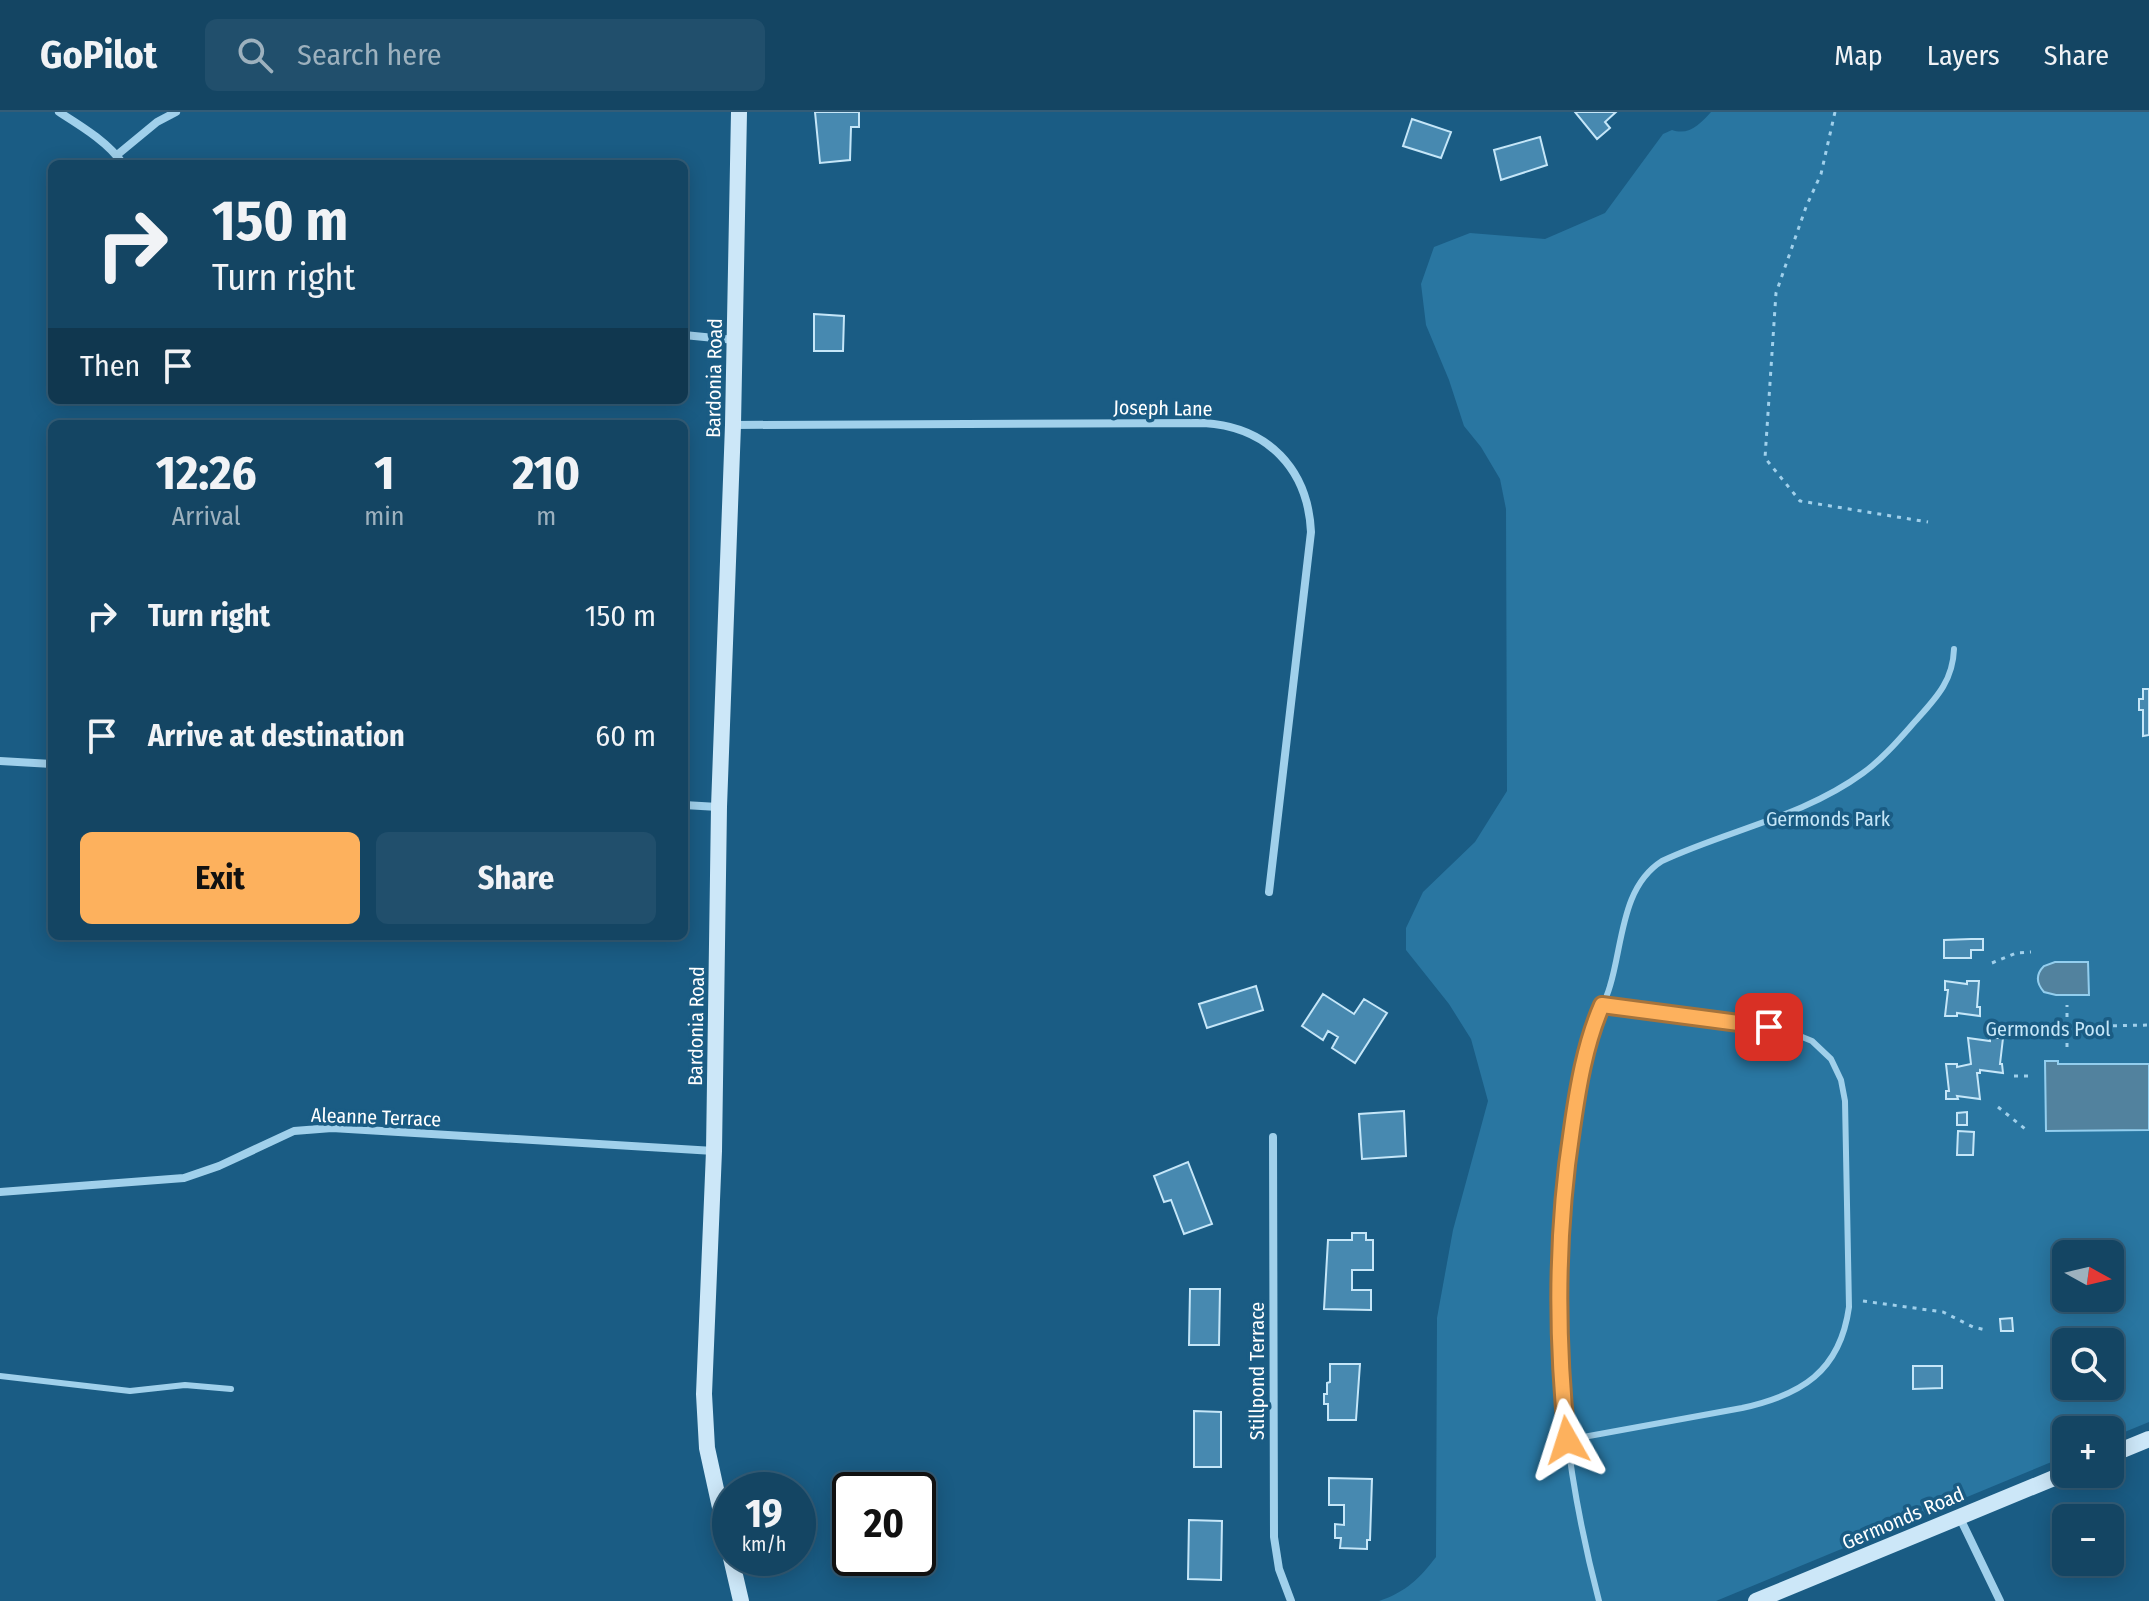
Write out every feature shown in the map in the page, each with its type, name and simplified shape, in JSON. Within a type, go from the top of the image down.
[{"type":"street","points":[[59,112],[84,128],[120,160]]},
{"type":"street","points":[[117,155],[157,122],[176,112]]},
{"type":"street","name":"Bardonia Road","points":[[712,1477],[704,1421],[714,1151],[719,807],[736,340],[739,112]]},
{"type":"street","points":[[688,335],[736,340]]},
{"type":"street","name":"Joseph Lane","points":[[733,425],[1204,423],[1244,430],[1270,446],[1300,482],[1309,510],[1311,532],[1269,892]]},
{"type":"street","points":[[0,761],[48,764]]},
{"type":"street","points":[[688,805],[719,807]]},
{"type":"street","name":"Aleanne Terrace","points":[[0,1192],[184,1178],[219,1166],[294,1131],[332,1128],[714,1151]]},
{"type":"street","name":"Stillpond Terrace","points":[[1273,1137],[1274,1537],[1279,1569],[1291,1601]]},
{"type":"street","points":[[2124,1449],[2149,1439]]},
{"type":"street","name":"Germonds Road","points":[[1756,1601],[2052,1479]]},
{"type":"street","points":[[1959,1516],[2000,1601]]},
{"type":"street","name":"Bardonia Road","points":[[735,1576],[741,1601]]},
{"type":"lane","points":[[1599,1601],[1567,1440],[1558,1302],[1564,1196],[1578,1091],[1591,1035],[1610,987],[1631,901],[1645,874],[1672,856],[1804,806],[1863,773],[1899,740],[1946,684],[1954,649]]},
{"type":"lane","points":[[1567,1440],[1742,1408],[1796,1392],[1824,1367],[1837,1349],[1845,1328],[1849,1297],[1845,1101],[1837,1069],[1831,1059],[1812,1041],[1790,1032],[1602,1005]]},
{"type":"lane","points":[[0,1376],[130,1391],[185,1385],[231,1389]]},
{"type":"path","points":[[1835,112],[1821,174],[1776,293],[1765,458],[1800,501],[1928,522]]},
{"type":"path","points":[[1992,963],[2016,953],[2031,952]]},
{"type":"path","points":[[2067,1005],[2067,1047]]},
{"type":"path","points":[[2013,1028],[2149,1025]]},
{"type":"path","points":[[2014,1076],[2029,1076]]},
{"type":"path","points":[[1998,1107],[2029,1132]]},
{"type":"path","points":[[1860,1300],[1936,1310],[1977,1329],[1986,1330]]},
{"type":"green space","name":"Germonds Park","points":[[1711,112],[2149,112],[2149,1422],[2124,1432],[2124,1416],[2052,1416],[2052,1462],[1716,1601],[1379,1601],[1412,1584],[1436,1557],[1437,1318],[1453,1230],[1488,1101],[1471,1039],[1449,1004],[1406,950],[1406,928],[1423,892],[1475,842],[1507,791],[1506,509],[1500,479],[1464,426],[1426,325],[1421,284],[1434,247],[1470,233],[1545,239],[1605,213],[1663,134],[1672,130],[1689,130]]},
{"type":"shaded area","points":[[2055,962],[2088,962],[2089,995],[2044,992],[2038,975],[2044,966]]},
{"type":"shaded area","points":[[2045,1061],[2058,1061],[2058,1064],[2149,1064],[2149,1130],[2046,1131]]},
{"type":"building","points":[[815,112],[859,112],[859,127],[851,127],[850,160],[820,163]]},
{"type":"building","points":[[1575,112],[1616,112],[1605,122],[1610,128],[1597,139]]},
{"type":"building","points":[[1412,119],[1451,132],[1441,158],[1403,146]]},
{"type":"building","points":[[1540,137],[1547,165],[1501,180],[1494,150]]},
{"type":"building","points":[[814,314],[844,316],[843,351],[814,351]]},
{"type":"building","points":[[2143,689],[2149,689],[2149,735],[2143,736],[2143,710],[2139,710],[2139,699],[2143,699]]},
{"type":"building","points":[[1983,939],[1983,950],[1971,950],[1971,958],[1944,958],[1944,940]]},
{"type":"building","points":[[1945,981],[1967,984],[1967,981],[1979,981],[1977,1007],[1980,1007],[1980,1016],[1957,1013],[1957,1016],[1945,1016],[1948,990],[1945,990]]},
{"type":"building","points":[[1256,986],[1263,1010],[1207,1028],[1199,1004]]},
{"type":"building","points":[[1323,994],[1354,1014],[1364,999],[1387,1013],[1355,1063],[1332,1048],[1338,1037],[1328,1031],[1323,1040],[1302,1026]]},
{"type":"building","points":[[1968,1038],[1990,1041],[1990,1038],[2003,1038],[2000,1064],[2003,1073],[1980,1070],[1977,1073],[1980,1099],[1957,1096],[1958,1099],[1946,1099],[1946,1091],[1949,1091],[1946,1064],[1957,1064],[1957,1067],[1971,1064]]},
{"type":"building","points":[[1404,1111],[1406,1156],[1362,1159],[1359,1114]]},
{"type":"building","points":[[1967,1112],[1967,1125],[1957,1125],[1957,1113]]},
{"type":"building","points":[[1958,1131],[1974,1132],[1973,1155],[1957,1155]]},
{"type":"building","points":[[1188,1162],[1212,1224],[1184,1234],[1171,1200],[1164,1202],[1154,1176]]},
{"type":"building","points":[[1352,1233],[1366,1233],[1366,1240],[1373,1240],[1373,1270],[1352,1270],[1352,1290],[1371,1290],[1371,1310],[1324,1309],[1328,1240],[1352,1240]]},
{"type":"building","points":[[1190,1289],[1220,1289],[1219,1345],[1189,1345]]},
{"type":"building","points":[[2012,1318],[2013,1331],[2001,1331],[2000,1319]]},
{"type":"building","points":[[1330,1364],[1360,1364],[1356,1420],[1328,1420],[1328,1404],[1324,1404],[1324,1394],[1327,1394],[1327,1383],[1330,1382]]},
{"type":"building","points":[[1913,1366],[1942,1366],[1942,1388],[1913,1389]]},
{"type":"building","points":[[1194,1411],[1221,1412],[1221,1467],[1194,1467]]},
{"type":"building","points":[[1329,1478],[1372,1479],[1367,1549],[1340,1548],[1341,1538],[1335,1538],[1335,1524],[1344,1525],[1344,1505],[1329,1505]]},
{"type":"building","points":[[1189,1520],[1222,1521],[1221,1580],[1188,1579]]},
{"type":"route","points":[[1567,1440],[1561,1378],[1559,1253],[1578,1091],[1591,1035],[1602,1005],[1769,1027]]},
{"type":"park label","name":"Germonds Pool","points":[[2048,1029]]}]
